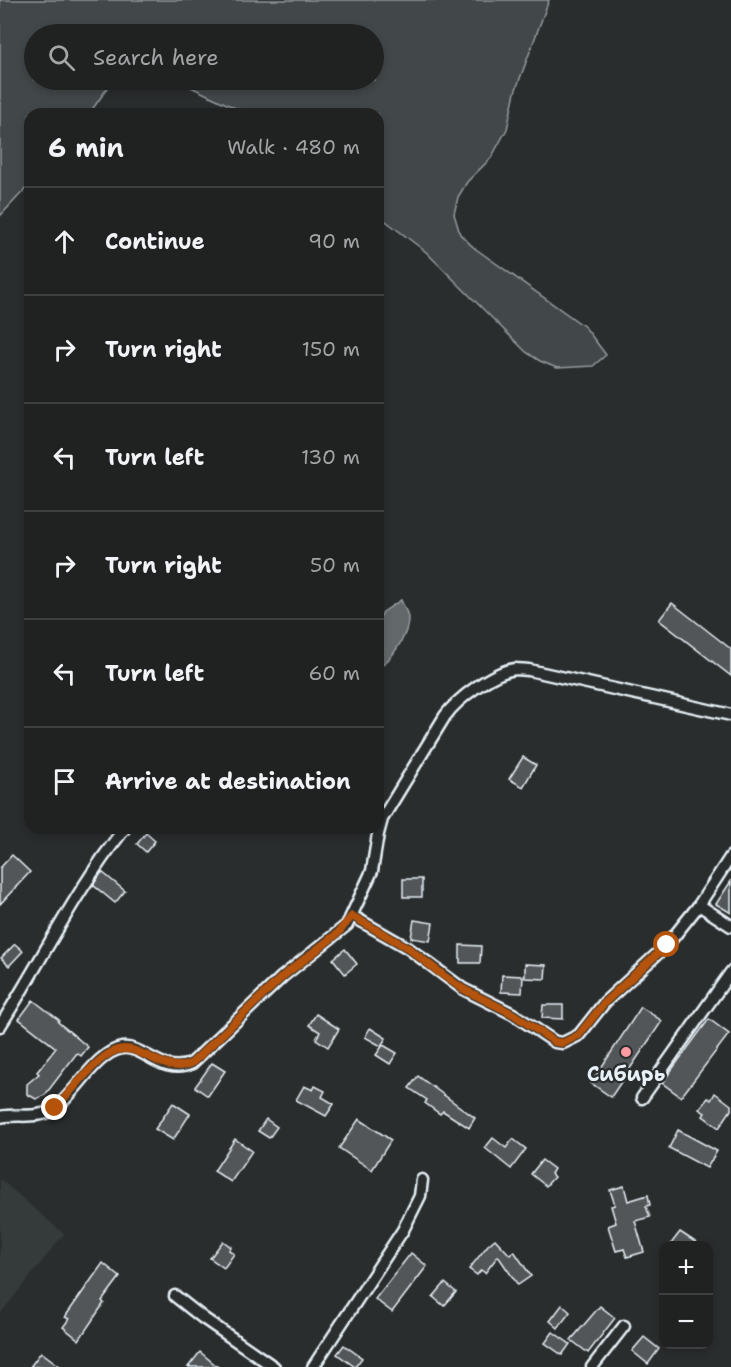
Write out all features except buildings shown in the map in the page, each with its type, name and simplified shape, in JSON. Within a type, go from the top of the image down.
[{"type":"street","points":[[384,816],[455,703],[499,675],[514,669],[529,670],[731,715]]},
{"type":"street","points":[[0,1026],[51,943],[84,883],[119,834]]},
{"type":"street","points":[[0,1117],[43,1115],[55,1108],[104,1058],[123,1048],[131,1049],[171,1066],[186,1066],[192,1063],[282,977],[338,933],[352,916],[372,871],[378,834]]},
{"type":"street","points":[[352,916],[408,948],[463,989],[513,1014],[555,1042],[563,1043],[579,1035],[605,1002],[660,952],[699,905],[731,856]]},
{"type":"street","points":[[699,905],[731,926]]},
{"type":"street","points":[[642,1098],[731,972]]},
{"type":"street","points":[[313,1367],[403,1230],[420,1196],[422,1180]]},
{"type":"street","points":[[175,1296],[202,1318],[274,1367]]},
{"type":"street","points":[[592,1367],[624,1326]]},
{"type":"shaded area","points":[[0,0],[549,0],[515,92],[507,129],[491,158],[467,182],[458,197],[454,214],[460,234],[473,247],[585,327],[606,355],[593,366],[557,368],[540,361],[526,352],[426,252],[384,220],[384,108],[235,108],[197,90],[384,90],[384,24],[24,24],[24,90],[106,90],[93,108],[24,108],[24,190],[0,216]]},
{"type":"shaded area","points":[[401,600],[408,616],[408,624],[403,639],[384,663],[384,611]]},
{"type":"shaded area","points":[[0,1179],[64,1234],[0,1314]]},
{"type":"place","name":"Сибирь","points":[[626,1052]]},
{"type":"route","points":[[55,1108],[104,1058],[123,1048],[131,1049],[171,1066],[186,1066],[192,1063],[282,977],[347,925],[352,916],[408,948],[463,989],[513,1014],[555,1042],[563,1043],[579,1035],[605,1002],[667,945]]}]
